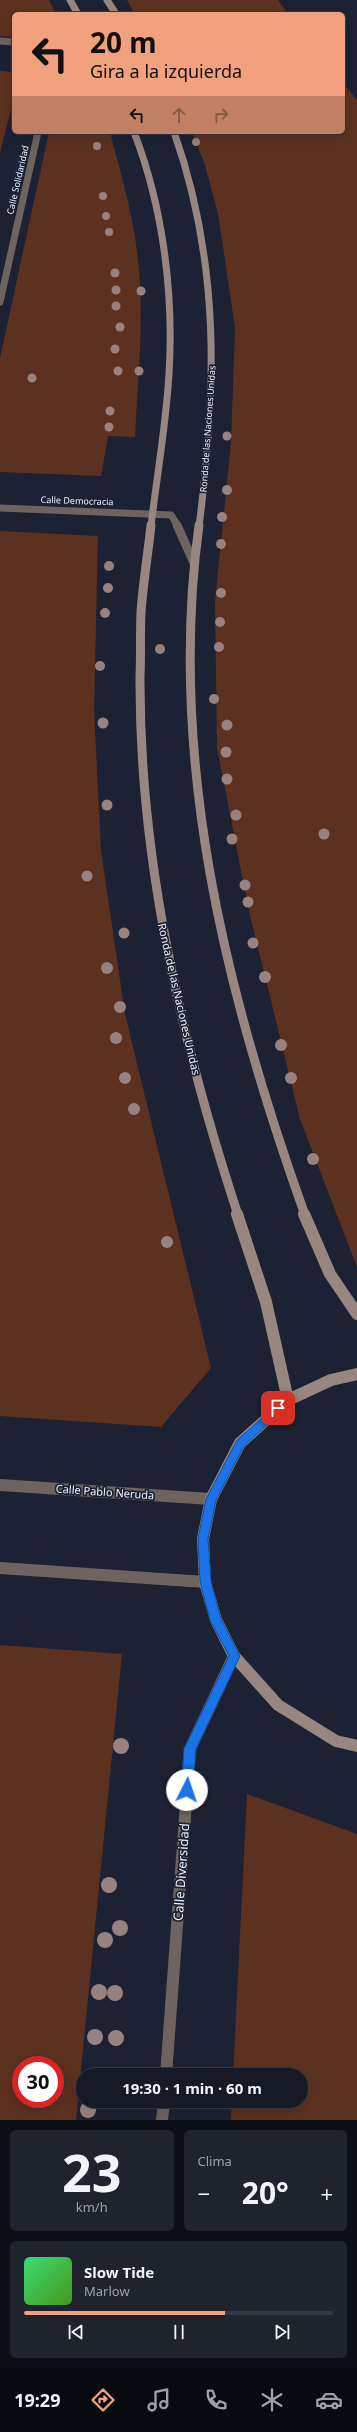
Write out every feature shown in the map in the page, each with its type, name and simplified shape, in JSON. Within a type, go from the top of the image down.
[{"type":"street","points":[[70,0],[77,12]]},
{"type":"street","points":[[107,0],[115,12]]},
{"type":"street","points":[[0,41],[12,42]]},
{"type":"street","name":"Calle Solidaridad","points":[[0,302],[38,134]]},
{"type":"street","name":"Ronda de las Naciones Unidas","points":[[135,134],[141,150],[157,214],[169,290],[169,374],[141,613],[140,724],[148,830],[164,938],[210,1128],[266,1302],[288,1400]]},
{"type":"street","name":"Ronda de las Naciones Unidas","points":[[175,134],[182,150],[198,214],[210,296],[213,370],[206,465],[194,563],[190,692],[203,818],[220,929],[267,1112],[325,1264],[357,1314]]},
{"type":"street","name":"Calle Democracia","points":[[0,508],[152,514]]},
{"type":"street","name":"Ronda de las Naciones Unidas","points":[[152,514],[171,515],[180,530],[194,563]]},
{"type":"street","points":[[357,1374],[331,1380],[288,1400],[240,1443],[211,1499],[203,1539],[205,1582],[216,1620],[234,1656],[278,1705],[336,1741],[357,1746]]},
{"type":"street","name":"Calle Pablo Neruda","points":[[0,1485],[211,1499]]},
{"type":"street","points":[[0,1568],[205,1582]]},
{"type":"street","name":"Calle Diversidad","points":[[167,2068],[190,1749],[234,1656]]},
{"type":"street","points":[[162,2120],[163,2108]]},
{"type":"shaded area","points":[[0,0],[49,0],[55,12],[12,12],[12,37],[0,36]]},
{"type":"shaded area","points":[[127,0],[278,0],[287,12],[134,12]]},
{"type":"shaded area","points":[[0,71],[12,72],[12,105],[0,153]]},
{"type":"shaded area","points":[[345,85],[357,100],[357,1267],[300,1119],[249,911],[217,748],[215,602],[231,442],[235,328],[218,213],[204,162],[193,134],[345,134]]},
{"type":"shaded area","points":[[49,134],[111,134],[132,221],[139,274],[141,320],[135,437],[108,436],[101,476],[0,472],[0,358]]},
{"type":"shaded area","points":[[0,531],[98,536],[94,710],[101,851],[125,1014],[211,1368],[161,1427],[0,1416]]},
{"type":"shaded area","points":[[0,1645],[122,1654],[81,2068],[76,2068],[76,2120],[0,2120]]},
{"type":"shaded area","points":[[247,1794],[357,1834],[357,2120],[231,2120],[232,2108],[308,2108],[308,2068],[233,2068]]},
{"type":"route","points":[[187,1790],[190,1749],[234,1656],[216,1620],[205,1582],[203,1539],[211,1499],[240,1443],[278,1408]]}]
